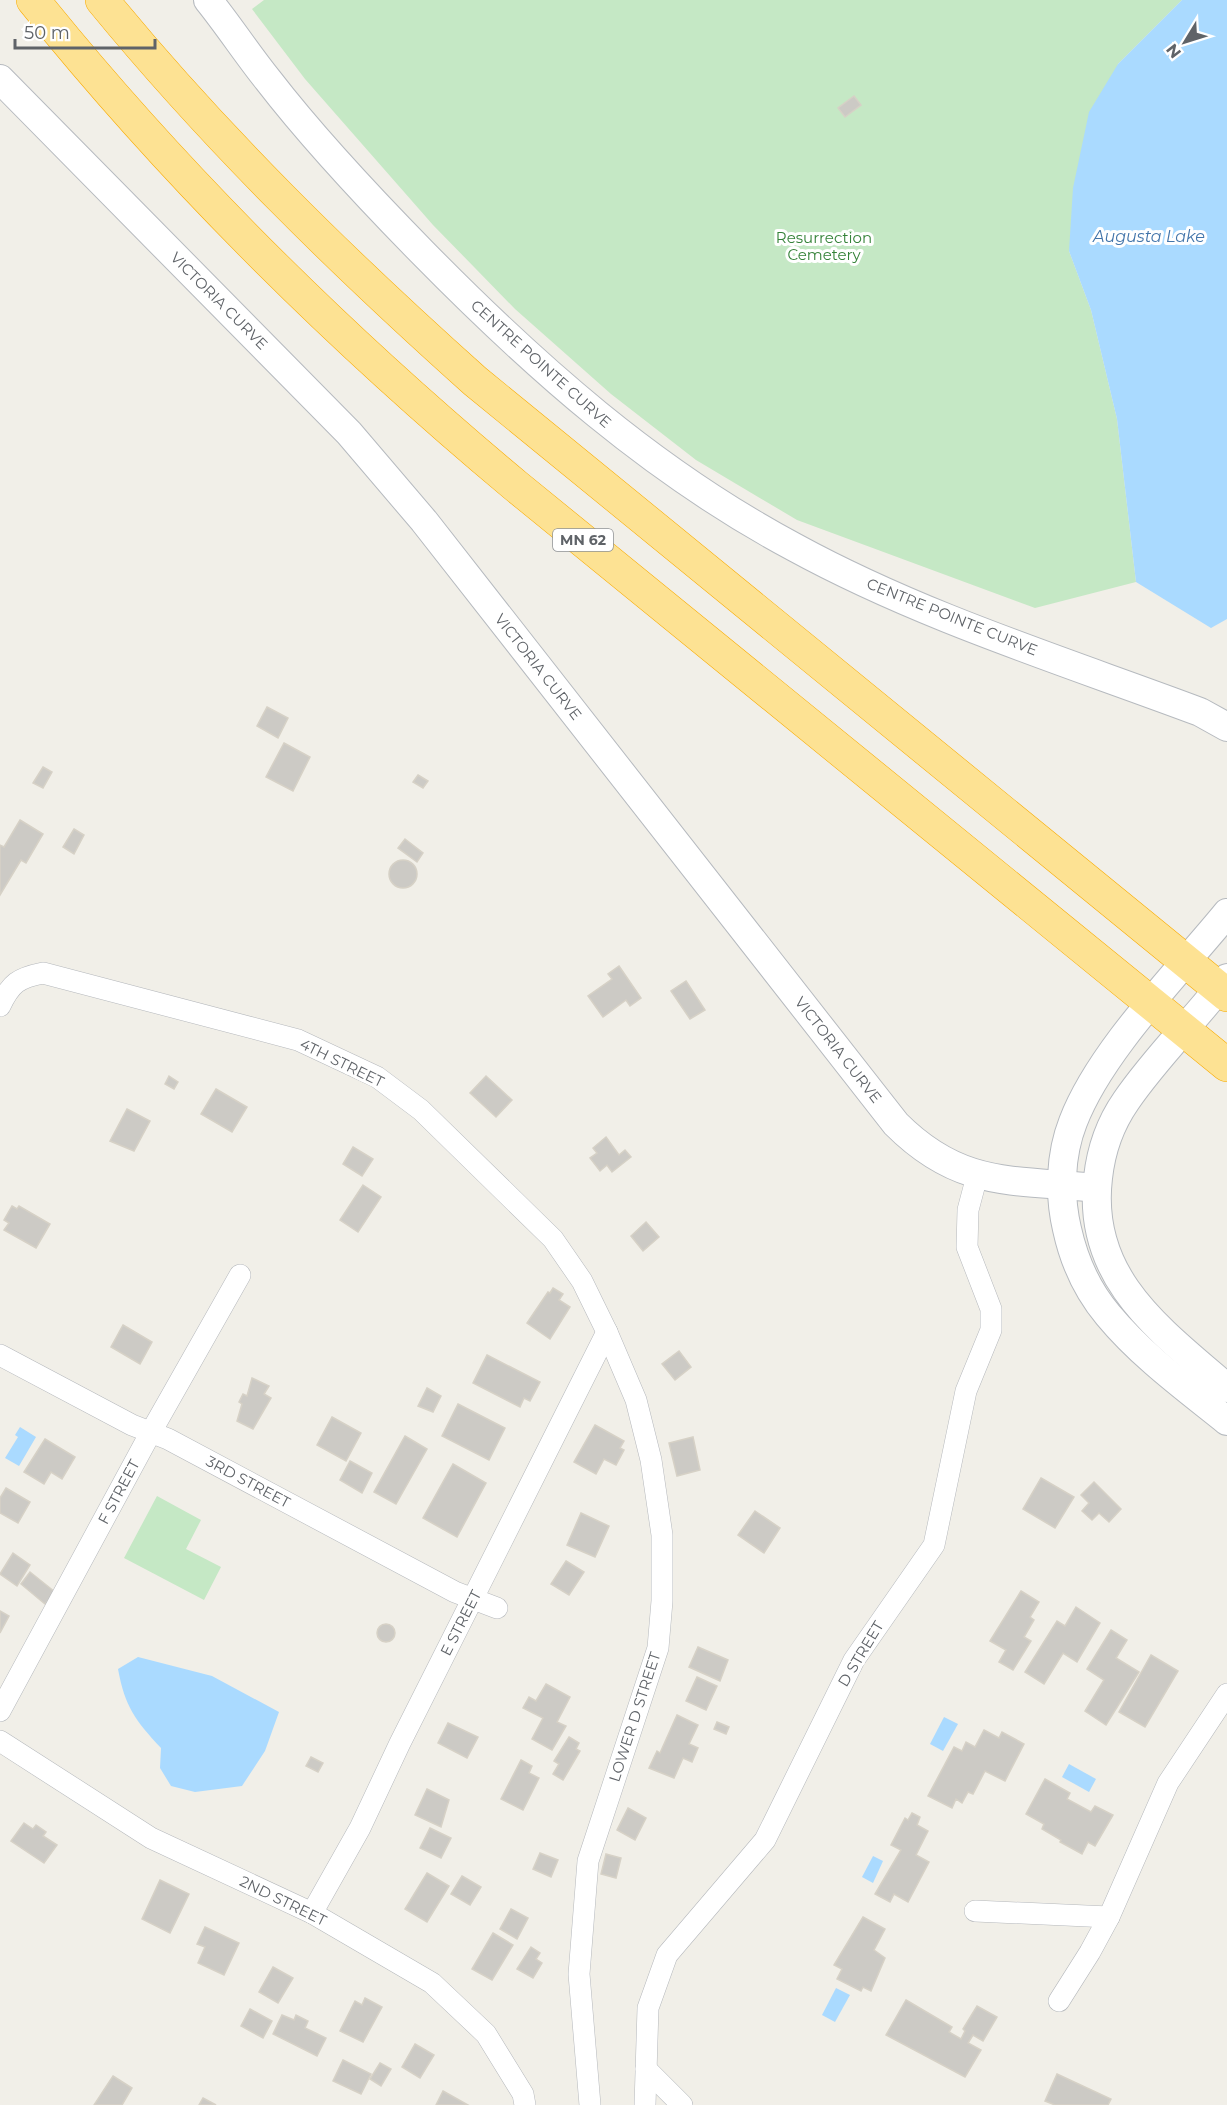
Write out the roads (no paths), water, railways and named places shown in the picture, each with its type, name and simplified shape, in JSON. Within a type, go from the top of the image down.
[{"type":"highway","name":"MN 62","points":[[33,0],[173,164],[277,270],[405,391],[516,486],[1227,1065]]},
{"type":"highway","points":[[102,0],[163,74],[237,154],[357,274],[474,381],[1187,963],[1224,987]]},
{"type":"street","name":"CENTRE POINTE CURVE","points":[[208,0],[268,81],[323,146],[420,250],[567,391],[666,469],[759,528],[860,581],[933,612],[1200,712],[1227,727]]},
{"type":"street","name":"VICTORIA CURVE","points":[[0,79],[348,433],[424,521],[896,1124],[934,1157],[977,1176],[1007,1182],[1097,1188]]},
{"type":"street","points":[[1227,913],[1152,1003],[1086,1094],[1067,1143],[1062,1184],[1063,1213],[1072,1252],[1092,1292],[1108,1315],[1139,1349],[1227,1421]]},
{"type":"street","name":"4TH STREET","points":[[0,1006],[8,990],[22,977],[43,973],[298,1040],[377,1077],[421,1110],[553,1239],[582,1281],[607,1332]]},
{"type":"street","points":[[1224,987],[1182,1028],[1125,1102],[1114,1120],[1103,1150],[1097,1188],[1101,1233],[1106,1252],[1122,1286],[1152,1322],[1227,1388]]},
{"type":"street","name":"D STREET","points":[[645,2105],[648,2008],[667,1955],[765,1840],[854,1660],[934,1545],[966,1391],[991,1330],[991,1309],[967,1247],[968,1210],[977,1176]]},
{"type":"street","name":"F STREET","points":[[0,1711],[151,1432],[240,1275]]},
{"type":"street","name":"E STREET","points":[[312,1913],[360,1828],[607,1332]]},
{"type":"street","name":"LOWER D STREET","points":[[590,2105],[579,1974],[588,1861],[658,1648],[662,1601],[662,1535],[651,1460],[636,1400],[607,1332]]},
{"type":"street","name":"3RD STREET","points":[[0,1355],[455,1592],[497,1608]]},
{"type":"street","points":[[1059,2001],[1090,1952],[1108,1917],[1168,1783],[1227,1694]]},
{"type":"street","name":"2ND STREET","points":[[0,1741],[151,1838],[312,1913],[432,1983],[486,2034],[523,2094],[525,2105]]},
{"type":"street","points":[[975,1911],[1108,1917]]},
{"type":"street","points":[[646,2069],[682,2105]]},
{"type":"water","name":"Augusta Lake","points":[[1182,0],[1227,0],[1227,619],[1211,628],[1136,582],[1117,419],[1091,310],[1069,251],[1073,188],[1089,112],[1118,64]]},
{"type":"water","points":[[20,1427],[36,1437],[19,1466],[5,1458],[18,1437],[15,1435]]},
{"type":"water","points":[[138,1657],[212,1676],[279,1712],[265,1751],[242,1786],[195,1792],[171,1786],[160,1768],[161,1748],[132,1712],[121,1682],[118,1669]]},
{"type":"water","points":[[944,1717],[958,1724],[943,1751],[930,1744]]},
{"type":"water","points":[[1069,1764],[1096,1779],[1089,1792],[1062,1777]]},
{"type":"water","points":[[873,1856],[883,1861],[873,1883],[862,1877]]},
{"type":"water","points":[[836,1988],[850,1995],[835,2022],[822,2015]]},
{"type":"park label","name":"Resurrection Cemetery","points":[[824,246]]}]
